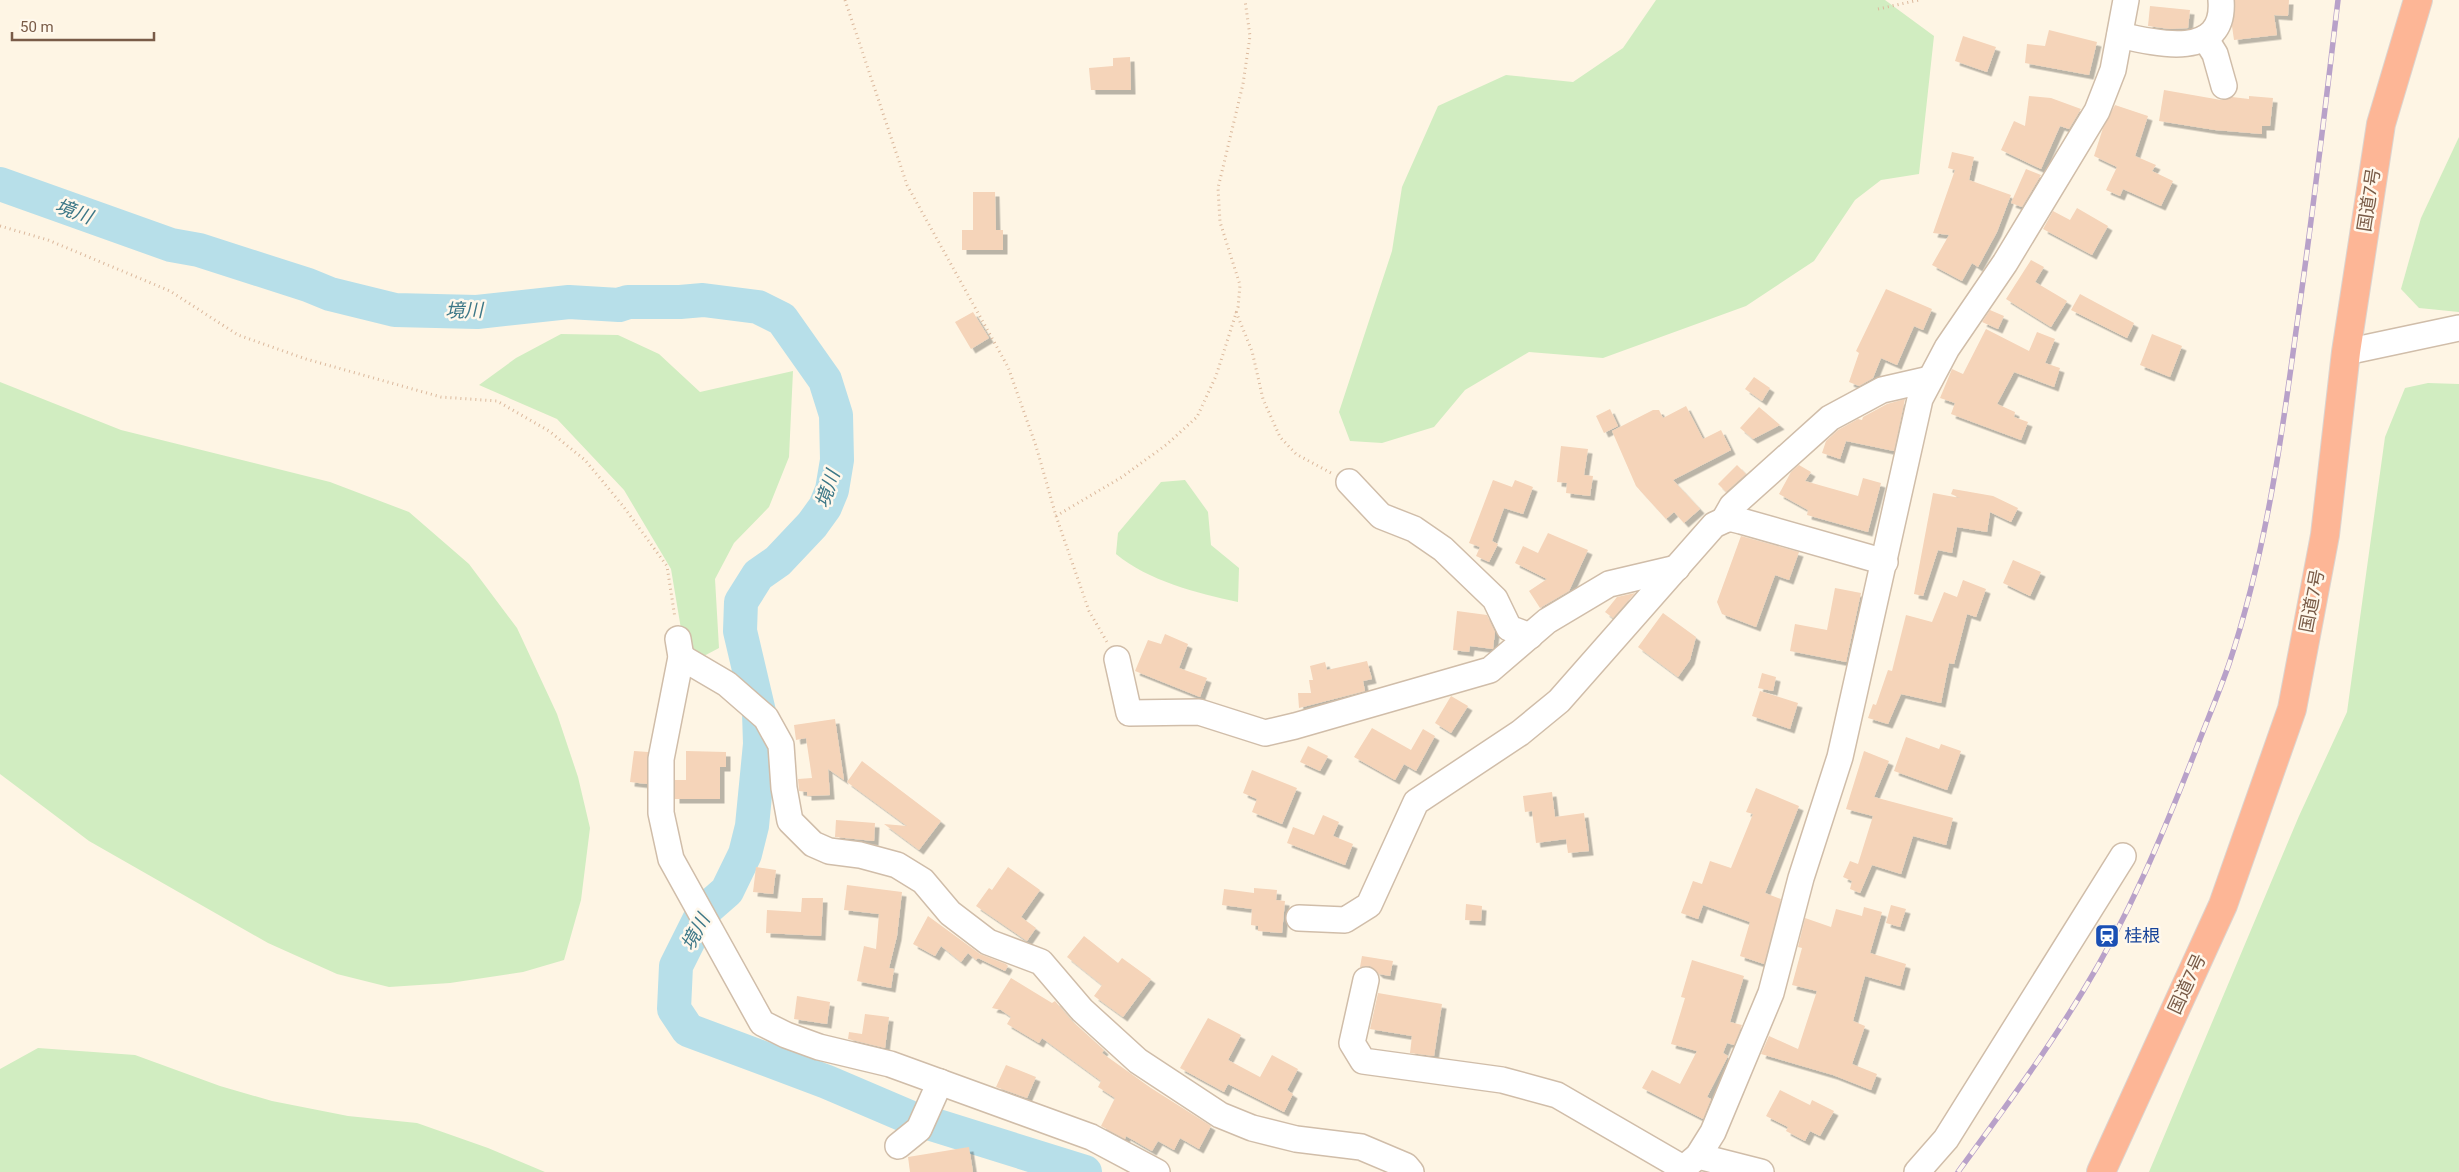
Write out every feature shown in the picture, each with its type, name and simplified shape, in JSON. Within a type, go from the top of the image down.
[{"type":"highway","name":"国道7号","points":[[2101,1172],[2223,905],[2292,709],[2325,535],[2346,352],[2381,124],[2418,0]]},
{"type":"street","points":[[1687,1165],[1713,1132],[1771,993],[1801,878],[1840,757],[1920,399],[1947,348],[2005,263],[2097,111],[2114,70],[2126,0]]},
{"type":"street","points":[[2120,35],[2172,45],[2205,38],[2220,25],[2222,0]]},
{"type":"street","points":[[2205,38],[2215,54],[2224,86]]},
{"type":"street","points":[[2346,352],[2459,328]]},
{"type":"street","points":[[1724,520],[1732,506],[1830,418],[1882,390],[1930,379]]},
{"type":"street","points":[[1349,482],[1381,516],[1414,529],[1443,549],[1495,600],[1509,628],[1530,636]]},
{"type":"street","points":[[1299,918],[1345,920],[1369,905],[1416,802],[1520,733],[1559,701],[1714,525],[1729,518],[1885,562]]},
{"type":"street","points":[[1117,659],[1129,713],[1199,712],[1265,733],[1490,670],[1547,621],[1609,584],[1677,568]]},
{"type":"street","points":[[1156,1172],[1091,1137],[890,1064],[819,1048],[762,1023],[671,859],[661,813],[661,758],[679,648],[727,684],[756,710],[781,745],[784,788],[790,821],[813,844],[829,850],[860,855],[897,865],[923,881],[950,913],[988,942],[1041,962],[1082,1010],[1138,1061],[1220,1115],[1252,1128],[1296,1139],[1361,1147],[1406,1166],[1411,1172]]},
{"type":"street","points":[[1918,1172],[1946,1139],[2123,856]]},
{"type":"street","points":[[1366,980],[1352,1043],[1363,1062],[1502,1080],[1557,1095],[1687,1165],[1761,1172]]},
{"type":"street","points":[[898,1146],[923,1122],[940,1082]]},
{"type":"path","points":[[845,0],[907,185],[1008,367],[1036,446],[1056,516],[1089,612],[1117,659]]},
{"type":"path","points":[[1056,516],[1122,477],[1166,445],[1197,417],[1216,376],[1236,312],[1240,285],[1220,222],[1218,188],[1243,84],[1250,36],[1245,0]]},
{"type":"path","points":[[1878,9],[1919,0]]},
{"type":"path","points":[[0,226],[48,240],[170,290],[238,334],[306,359],[441,397],[497,401],[549,431],[585,460],[623,506],[666,566],[679,648]]},
{"type":"path","points":[[1236,312],[1252,350],[1263,399],[1280,437],[1296,454],[1349,482]]},
{"type":"green space","points":[[1656,0],[1885,0],[1934,36],[1919,174],[1881,180],[1855,200],[1814,261],[1746,306],[1603,358],[1529,352],[1465,390],[1434,427],[1382,443],[1350,441],[1339,412],[1392,251],[1402,187],[1438,106],[1506,75],[1573,82],[1623,48]]},
{"type":"green space","points":[[2459,137],[2459,312],[2419,308],[2401,289],[2421,218]]},
{"type":"green space","points":[[561,334],[618,335],[659,354],[700,392],[793,371],[789,457],[769,507],[734,543],[715,579],[719,648],[702,657],[684,647],[671,569],[624,490],[557,419],[479,385],[516,358]]},
{"type":"green space","points":[[0,382],[121,430],[330,482],[409,512],[469,564],[517,628],[557,714],[578,777],[590,828],[581,900],[564,960],[523,972],[450,983],[389,987],[337,974],[268,943],[89,841],[0,774]]},
{"type":"green space","points":[[2428,383],[2459,384],[2459,1172],[2149,1172],[2299,816],[2347,712],[2385,437],[2405,388]]},
{"type":"green space","points":[[1185,480],[1208,512],[1211,545],[1239,568],[1238,602],[1190,590],[1158,579],[1143,572],[1116,554],[1118,533],[1161,482]]},
{"type":"green space","points":[[38,1048],[135,1055],[220,1086],[272,1101],[348,1116],[417,1123],[488,1148],[545,1172],[0,1172],[0,1069]]},
{"type":"building","points":[[2235,0],[2289,0],[2288,16],[2274,15],[2277,35],[2234,40],[2232,26]]},
{"type":"building","points":[[2150,6],[2190,10],[2188,28],[2170,29],[2148,26]]},
{"type":"building","points":[[2049,30],[2097,42],[2089,75],[2025,63],[2027,44],[2045,46]]},
{"type":"building","points":[[1963,36],[1996,47],[1987,72],[1955,61]]},
{"type":"building","points":[[1130,57],[1131,90],[1091,90],[1089,68],[1113,66],[1113,58]]},
{"type":"building","points":[[2164,90],[2221,100],[2232,97],[2249,99],[2249,96],[2273,98],[2270,126],[2262,126],[2262,134],[2215,130],[2159,121]]},
{"type":"building","points":[[2029,96],[2051,98],[2081,109],[2069,129],[2060,126],[2041,169],[2001,150],[2014,121],[2025,126]]},
{"type":"building","points":[[2115,105],[2148,116],[2135,156],[2156,165],[2152,171],[2173,181],[2161,206],[2123,189],[2120,196],[2106,190],[2117,167],[2094,156],[2103,128]]},
{"type":"building","points":[[1952,152],[1974,157],[1969,180],[2011,195],[1997,232],[1978,267],[1972,263],[1962,281],[1932,265],[1949,235],[1933,233],[1955,170],[1948,168]]},
{"type":"building","points":[[2026,169],[2041,175],[2022,207],[2011,203]]},
{"type":"building","points":[[973,192],[995,192],[996,230],[1003,230],[1003,250],[962,250],[962,230],[973,230]]},
{"type":"building","points":[[2077,208],[2108,226],[2092,255],[2043,229],[2053,211],[2070,220]]},
{"type":"building","points":[[2031,260],[2044,267],[2035,282],[2067,301],[2051,327],[2006,299]]},
{"type":"building","points":[[1886,289],[1932,309],[1923,330],[1914,326],[1897,365],[1881,358],[1873,378],[1859,386],[1849,382],[1859,353],[1856,351]]},
{"type":"building","points":[[2080,294],[2134,323],[2127,338],[2071,310]]},
{"type":"building","points":[[1990,310],[2004,316],[1998,329],[1982,322]]},
{"type":"building","points":[[973,312],[989,338],[971,349],[955,322]]},
{"type":"building","points":[[1986,329],[2029,351],[2037,332],[2055,339],[2045,363],[2060,368],[2054,387],[2014,372],[1997,404],[2015,412],[2014,417],[2028,422],[2021,440],[1951,414],[1955,403],[1940,398],[1952,369],[1963,374]]},
{"type":"building","points":[[2152,334],[2182,346],[2170,377],[2140,365]]},
{"type":"building","points":[[1754,377],[1770,388],[1762,401],[1745,389]]},
{"type":"building","points":[[1905,399],[1894,451],[1846,441],[1840,459],[1822,453],[1826,441],[1838,430],[1858,419],[1862,420],[1863,417],[1887,404]]},
{"type":"building","points":[[1686,406],[1703,439],[1721,430],[1731,450],[1673,480],[1700,509],[1684,523],[1674,512],[1666,519],[1636,486],[1612,431],[1653,410],[1659,410],[1663,418]]},
{"type":"building","points":[[1759,407],[1780,425],[1753,439],[1740,428]]},
{"type":"building","points":[[1610,409],[1618,426],[1604,433],[1596,416]]},
{"type":"building","points":[[1561,446],[1588,449],[1584,475],[1593,476],[1590,496],[1566,493],[1567,483],[1557,482]]},
{"type":"building","points":[[1737,465],[1746,474],[1726,492],[1718,484]]},
{"type":"building","points":[[1799,465],[1811,472],[1805,481],[1858,496],[1863,478],[1881,483],[1868,532],[1807,515],[1808,510],[1779,494],[1791,472]]},
{"type":"building","points":[[1493,480],[1512,487],[1515,480],[1533,487],[1523,514],[1504,508],[1492,541],[1498,544],[1489,562],[1476,556],[1480,547],[1469,543]]},
{"type":"building","points":[[1953,489],[1993,496],[2018,508],[2011,522],[1990,512],[1987,532],[1957,527],[1952,553],[1938,550],[1923,596],[1914,594],[1933,493],[1960,498],[1951,494]]},
{"type":"building","points":[[1548,533],[1588,550],[1569,591],[1540,608],[1529,591],[1547,579],[1515,563],[1523,546],[1538,553]]},
{"type":"building","points":[[1741,536],[1799,552],[1789,580],[1775,575],[1756,627],[1722,614],[1717,602]]},
{"type":"building","points":[[2013,560],[2041,572],[2030,596],[2003,583]]},
{"type":"building","points":[[1963,580],[1986,589],[1976,617],[1967,614],[1954,664],[1949,663],[1941,703],[1901,694],[1888,724],[1868,718],[1873,704],[1876,705],[1888,670],[1892,671],[1906,615],[1932,622],[1944,592],[1957,597]]},
{"type":"building","points":[[1835,588],[1861,593],[1846,662],[1790,651],[1795,624],[1827,630]]},
{"type":"building","points":[[1635,593],[1613,618],[1605,612],[1617,597]]},
{"type":"building","points":[[1457,611],[1487,615],[1495,632],[1493,649],[1470,646],[1469,652],[1453,650]]},
{"type":"building","points":[[1663,613],[1696,637],[1690,660],[1678,677],[1638,647]]},
{"type":"building","points":[[1165,634],[1188,644],[1179,668],[1207,678],[1200,697],[1135,671],[1148,640],[1161,644]]},
{"type":"building","points":[[1367,661],[1372,679],[1363,681],[1365,691],[1299,708],[1298,693],[1311,693],[1309,680],[1313,680],[1310,666],[1325,662],[1327,670]]},
{"type":"building","points":[[1762,673],[1776,677],[1773,691],[1758,688]]},
{"type":"building","points":[[1760,691],[1798,703],[1790,729],[1752,716]]},
{"type":"building","points":[[1451,696],[1468,706],[1451,733],[1435,723]]},
{"type":"building","points":[[835,719],[844,780],[828,769],[830,795],[807,796],[807,792],[799,791],[798,779],[812,778],[806,738],[796,740],[794,725]]},
{"type":"building","points":[[1372,728],[1411,750],[1423,729],[1435,736],[1416,771],[1404,764],[1395,780],[1354,757]]},
{"type":"building","points":[[1906,737],[1939,749],[1941,744],[1961,751],[1947,790],[1894,771]]},
{"type":"building","points":[[1308,746],[1328,756],[1320,771],[1300,762]]},
{"type":"building","points":[[634,751],[648,752],[647,784],[630,782]]},
{"type":"building","points":[[686,751],[726,752],[726,767],[720,767],[720,799],[675,799],[675,780],[686,780]]},
{"type":"building","points":[[1864,751],[1889,761],[1874,797],[1953,818],[1946,845],[1913,836],[1901,874],[1872,865],[1860,893],[1850,889],[1852,881],[1843,877],[1850,861],[1858,864],[1873,816],[1846,809]]},
{"type":"building","points":[[862,761],[941,821],[919,850],[884,824],[907,826],[847,782]]},
{"type":"building","points":[[1252,770],[1297,788],[1282,824],[1252,812],[1257,799],[1243,793]]},
{"type":"building","points":[[1756,788],[1799,806],[1765,893],[1781,899],[1764,964],[1740,956],[1750,922],[1703,905],[1698,919],[1681,913],[1693,881],[1702,884],[1710,861],[1731,868],[1753,814],[1746,812]]},
{"type":"building","points":[[1552,792],[1555,817],[1584,813],[1589,851],[1568,853],[1566,839],[1536,843],[1532,811],[1525,812],[1523,796]]},
{"type":"building","points":[[1323,815],[1339,822],[1333,836],[1353,844],[1345,865],[1287,843],[1293,827],[1314,835]]},
{"type":"building","points":[[836,820],[875,823],[874,841],[835,837]]},
{"type":"building","points":[[756,867],[776,870],[773,894],[753,892]]},
{"type":"building","points":[[1008,867],[1040,890],[1021,917],[1036,928],[1027,941],[976,906],[989,888],[992,890]]},
{"type":"building","points":[[847,885],[902,892],[897,936],[889,968],[894,969],[891,988],[857,981],[864,946],[876,949],[879,914],[844,910]]},
{"type":"building","points":[[1254,888],[1277,890],[1276,900],[1285,901],[1282,933],[1258,931],[1258,926],[1251,925],[1252,909],[1222,905],[1224,889],[1254,893]]},
{"type":"building","points":[[802,898],[823,898],[821,936],[766,933],[767,910],[801,912]]},
{"type":"building","points":[[1466,904],[1482,906],[1481,921],[1465,920]]},
{"type":"building","points":[[1891,905],[1906,909],[1900,927],[1886,923]]},
{"type":"building","points":[[1864,907],[1882,912],[1870,953],[1906,964],[1900,986],[1865,976],[1853,1021],[1865,1026],[1852,1064],[1877,1074],[1871,1090],[1833,1075],[1761,1054],[1769,1036],[1798,1049],[1817,991],[1792,985],[1802,948],[1798,947],[1805,918],[1831,927],[1836,909],[1862,916]]},
{"type":"building","points":[[928,916],[980,954],[1006,964],[1008,966],[1005,971],[978,958],[976,960],[968,953],[961,962],[941,946],[935,956],[913,944]]},
{"type":"building","points":[[1084,936],[1118,963],[1122,958],[1151,979],[1123,1017],[1094,996],[1102,985],[1067,957]]},
{"type":"building","points":[[1362,956],[1393,961],[1390,976],[1379,974],[1370,966],[1360,967]]},
{"type":"building","points":[[1692,960],[1744,976],[1730,1022],[1742,1025],[1734,1045],[1727,1043],[1723,1053],[1728,1056],[1707,1097],[1711,1099],[1703,1119],[1642,1088],[1652,1070],[1680,1084],[1697,1051],[1671,1044],[1685,998],[1681,997]]},
{"type":"building","points":[[1011,978],[1052,1003],[1055,1001],[1072,1021],[1104,1050],[1102,1053],[1151,1088],[1211,1126],[1199,1149],[1180,1138],[1174,1150],[1158,1141],[1152,1151],[1126,1136],[1125,1139],[1101,1126],[1115,1098],[1098,1087],[1101,1081],[1042,1038],[1039,1043],[1007,1024],[1011,1017],[1001,1010],[992,1008]]},
{"type":"building","points":[[1378,993],[1442,1004],[1434,1056],[1410,1053],[1412,1036],[1370,1029]]},
{"type":"building","points":[[797,996],[830,1002],[827,1024],[794,1019]]},
{"type":"building","points":[[865,1014],[889,1017],[885,1048],[848,1039],[849,1032],[862,1034]]},
{"type":"building","points":[[1208,1018],[1241,1035],[1228,1060],[1260,1077],[1272,1055],[1298,1069],[1287,1090],[1293,1094],[1284,1112],[1228,1084],[1224,1092],[1180,1068]]},
{"type":"building","points":[[1006,1065],[1036,1077],[1027,1098],[996,1087]]},
{"type":"building","points":[[1780,1090],[1810,1105],[1812,1100],[1834,1111],[1820,1136],[1810,1131],[1805,1141],[1786,1131],[1788,1127],[1766,1116]]},
{"type":"building","points":[[969,1147],[973,1172],[910,1172],[908,1157]]},
{"type":"waterway","name":"境川","points":[[0,184],[171,245],[199,250],[308,285],[330,294],[395,310],[477,312],[569,302],[619,305],[628,302],[703,300],[758,307],[782,319],[825,380],[836,415],[837,460],[832,490],[825,507],[812,525],[778,561],[758,575],[741,602],[740,631],[759,712],[760,744],[752,826],[745,854],[727,891],[703,912],[676,966],[674,1009],[688,1030],[827,1082],[909,1117],[1085,1172]]},
{"type":"railway","points":[[1958,1172],[2053,1038],[2100,963],[2158,844],[2229,664],[2253,582],[2278,457],[2307,248],[2338,0]]},
{"type":"place","name":"桂根","points":[[2107,936]]}]
